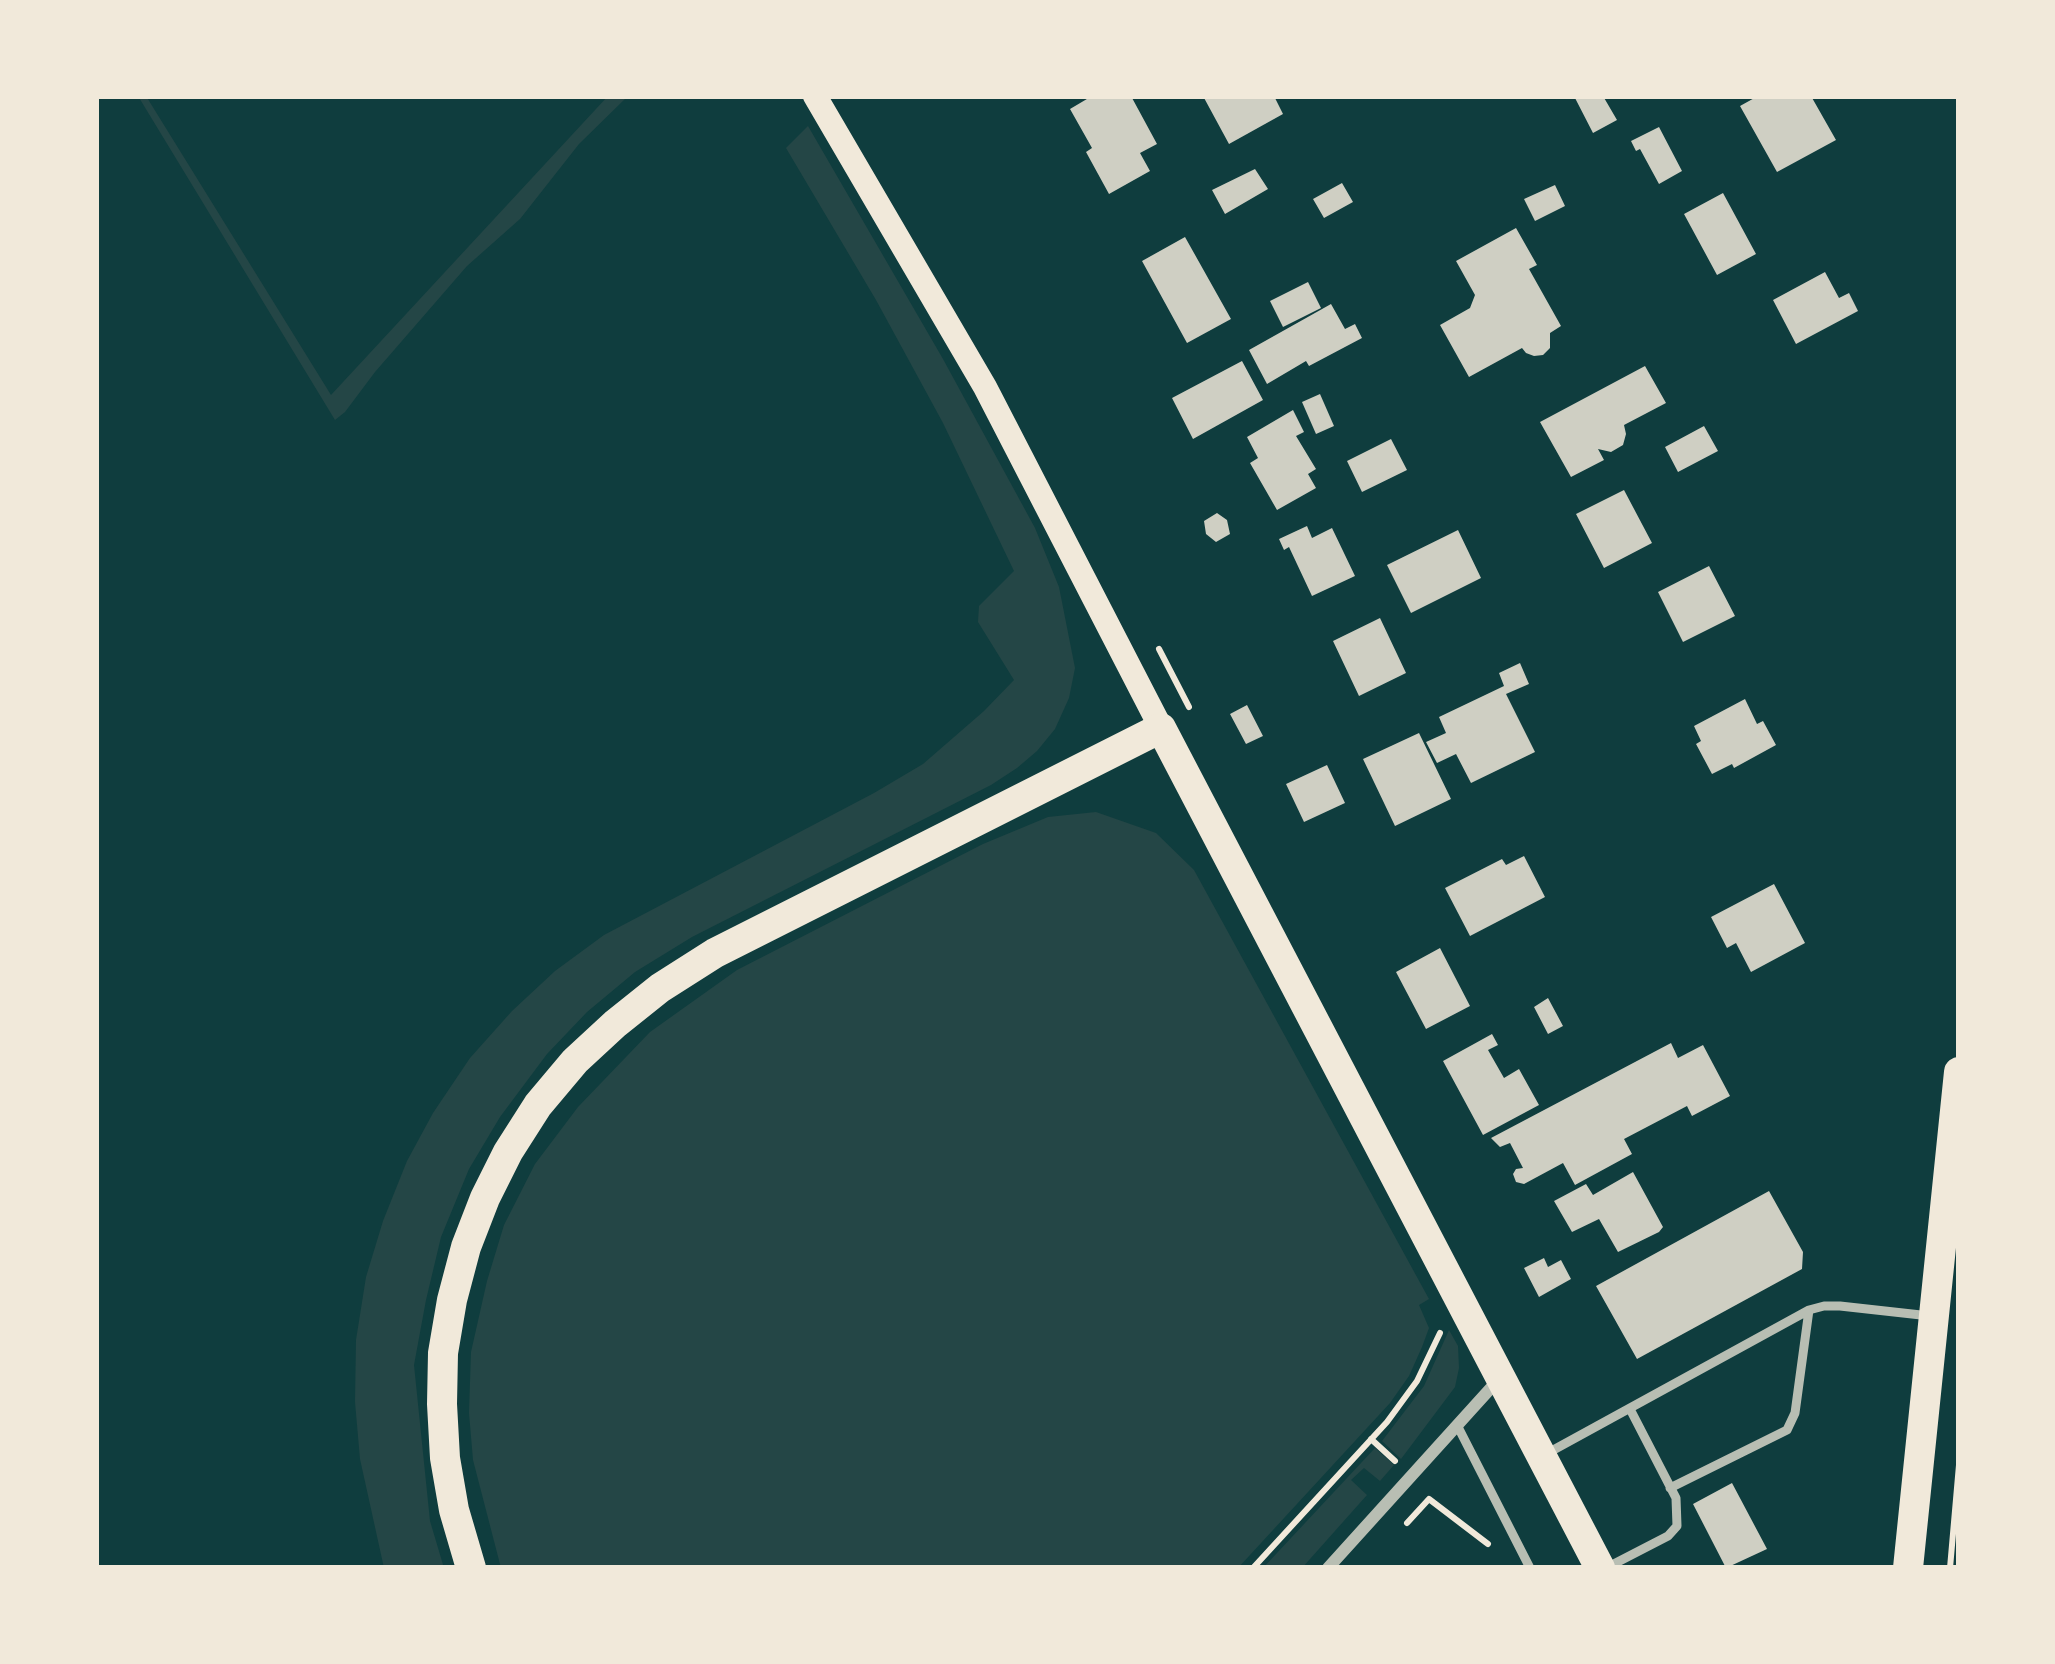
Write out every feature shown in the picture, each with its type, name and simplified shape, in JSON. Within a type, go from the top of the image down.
[{"type":"main road","points":[[815,96],[985,387],[1603,1568]]},
{"type":"main road","points":[[471,1568],[445,1458],[443,1353],[466,1247],[508,1151],[538,1105],[615,1024],[716,953],[1161,728]]},
{"type":"main road","points":[[1908,1568],[1954,1172],[1959,1072]]},
{"type":"street","points":[[1328,1568],[1500,1378]]},
{"type":"lane","points":[[1542,1457],[1809,1310],[1840,1306],[1935,1317]]},
{"type":"lane","points":[[1670,1488],[1787,1430],[1795,1414],[1809,1310]]},
{"type":"lane","points":[[1603,1568],[1668,1536],[1677,1526],[1676,1498],[1630,1408]]},
{"type":"lane","points":[[1456,1425],[1530,1568]]},
{"type":"path","points":[[1253,1568],[1387,1422],[1417,1381],[1442,1330],[1438,1322]]},
{"type":"path","points":[[1949,1568],[1959,1466]]},
{"type":"path","points":[[1397,1533],[1429,1499],[1487,1541],[1494,1555]]},
{"type":"shaded area","points":[[138,96],[146,96],[331,395],[608,96],[628,96],[579,144],[520,219],[467,266],[335,420]]},
{"type":"shaded area","points":[[808,126],[1035,528],[1059,587],[1075,668],[1069,698],[1055,729],[1017,768],[692,937],[635,972],[547,1054],[469,1169],[441,1237],[426,1300],[414,1365],[430,1521],[444,1568],[384,1568],[360,1459],[355,1402],[356,1340],[366,1277],[407,1161],[470,1058],[555,971],[604,935],[923,764],[1014,680],[978,622],[979,606],[1014,571],[943,423],[786,148]]},
{"type":"shaded area","points":[[1096,812],[1156,833],[1194,870],[1429,1299],[1419,1305],[1429,1328],[1422,1347],[1390,1403],[1238,1568],[501,1568],[473,1460],[471,1352],[504,1225],[535,1164],[578,1107],[650,1032],[737,970],[983,844],[1048,817]]},
{"type":"shaded area","points":[[1449,1330],[1458,1346],[1455,1387],[1401,1459],[1382,1441],[1424,1386]]},
{"type":"shaded area","points":[[1375,1448],[1394,1465],[1380,1481],[1364,1468],[1351,1480],[1367,1495],[1302,1568],[1263,1568]]},
{"type":"building","points":[[1092,96],[1131,96],[1157,144],[1140,153],[1150,171],[1109,194],[1086,152],[1092,148],[1070,109]]},
{"type":"building","points":[[1203,96],[1274,96],[1283,114],[1229,144]]},
{"type":"building","points":[[1577,96],[1603,96],[1617,120],[1593,133]]},
{"type":"building","points":[[1758,96],[1811,96],[1836,140],[1777,172],[1740,106]]},
{"type":"building","points":[[1659,127],[1682,171],[1659,184],[1631,141]]},
{"type":"building","points":[[1255,169],[1268,189],[1225,214],[1212,190]]},
{"type":"building","points":[[1342,183],[1353,202],[1324,218],[1313,199]]},
{"type":"building","points":[[1555,185],[1565,206],[1535,221],[1524,199]]},
{"type":"building","points":[[1723,193],[1756,254],[1717,275],[1684,214]]},
{"type":"building","points":[[1516,228],[1537,265],[1529,269],[1561,326],[1550,333],[1550,348],[1543,355],[1534,356],[1522,348],[1469,377],[1440,325],[1470,308],[1475,295],[1456,261]]},
{"type":"building","points":[[1185,237],[1231,319],[1187,343],[1142,261]]},
{"type":"building","points":[[1825,272],[1839,298],[1849,293],[1858,311],[1796,344],[1773,300]]},
{"type":"building","points":[[1308,282],[1321,308],[1283,327],[1270,301]]},
{"type":"building","points":[[1331,304],[1345,329],[1355,324],[1362,338],[1309,366],[1306,361],[1267,384],[1249,350]]},
{"type":"building","points":[[1242,361],[1263,400],[1193,439],[1172,398]]},
{"type":"building","points":[[1645,366],[1666,403],[1624,425],[1623,445],[1611,452],[1598,449],[1604,460],[1571,477],[1540,422]]},
{"type":"building","points":[[1320,394],[1334,426],[1316,434],[1302,402]]},
{"type":"building","points":[[1293,410],[1304,432],[1296,436],[1316,469],[1308,474],[1316,488],[1277,510],[1250,463],[1258,458],[1247,437]]},
{"type":"building","points":[[1704,426],[1718,451],[1678,472],[1665,447]]},
{"type":"building","points":[[1391,439],[1407,470],[1362,492],[1347,461]]},
{"type":"building","points":[[1624,490],[1652,543],[1604,568],[1576,514]]},
{"type":"building","points":[[1217,513],[1227,520],[1230,534],[1216,542],[1206,534],[1204,521]]},
{"type":"building","points":[[1307,526],[1312,538],[1332,528],[1355,576],[1312,596],[1289,547],[1284,550],[1279,539]]},
{"type":"building","points":[[1458,530],[1481,578],[1411,613],[1387,565]]},
{"type":"building","points":[[1709,566],[1735,616],[1683,642],[1658,592]]},
{"type":"building","points":[[1380,618],[1406,673],[1359,696],[1333,641]]},
{"type":"building","points":[[1520,663],[1529,684],[1506,694],[1535,752],[1471,783],[1456,754],[1437,763],[1426,742],[1446,733],[1439,717],[1504,686],[1499,673]]},
{"type":"building","points":[[1745,699],[1757,724],[1763,721],[1776,745],[1734,768],[1732,764],[1712,774],[1696,744],[1701,741],[1694,726]]},
{"type":"building","points":[[1247,705],[1263,736],[1246,744],[1230,714]]},
{"type":"building","points":[[1419,733],[1451,799],[1395,826],[1363,759]]},
{"type":"building","points":[[1327,765],[1345,803],[1304,822],[1286,784]]},
{"type":"building","points":[[1524,856],[1545,897],[1470,936],[1445,888],[1502,859],[1506,865]]},
{"type":"building","points":[[1774,884],[1805,943],[1751,972],[1736,943],[1727,948],[1711,917]]},
{"type":"building","points":[[1440,948],[1470,1006],[1426,1029],[1396,972]]},
{"type":"building","points":[[1548,998],[1563,1026],[1548,1034],[1534,1007]]},
{"type":"building","points":[[1492,1034],[1498,1045],[1488,1050],[1504,1078],[1519,1069],[1539,1105],[1483,1135],[1443,1061]]},
{"type":"building","points":[[1671,1043],[1678,1058],[1703,1045],[1730,1096],[1692,1116],[1687,1106],[1624,1139],[1632,1154],[1575,1185],[1563,1163],[1524,1184],[1516,1182],[1513,1174],[1523,1168],[1510,1143],[1500,1147],[1491,1138]]},
{"type":"building","points":[[1633,1172],[1663,1227],[1659,1232],[1618,1252],[1599,1219],[1572,1232],[1554,1201],[1586,1184],[1593,1195]]},
{"type":"building","points":[[1769,1191],[1803,1252],[1802,1269],[1637,1359],[1596,1286]]},
{"type":"building","points":[[1544,1258],[1548,1267],[1561,1260],[1571,1279],[1539,1297],[1524,1268]]},
{"type":"building","points":[[1732,1483],[1767,1549],[1726,1568],[1693,1504]]}]
